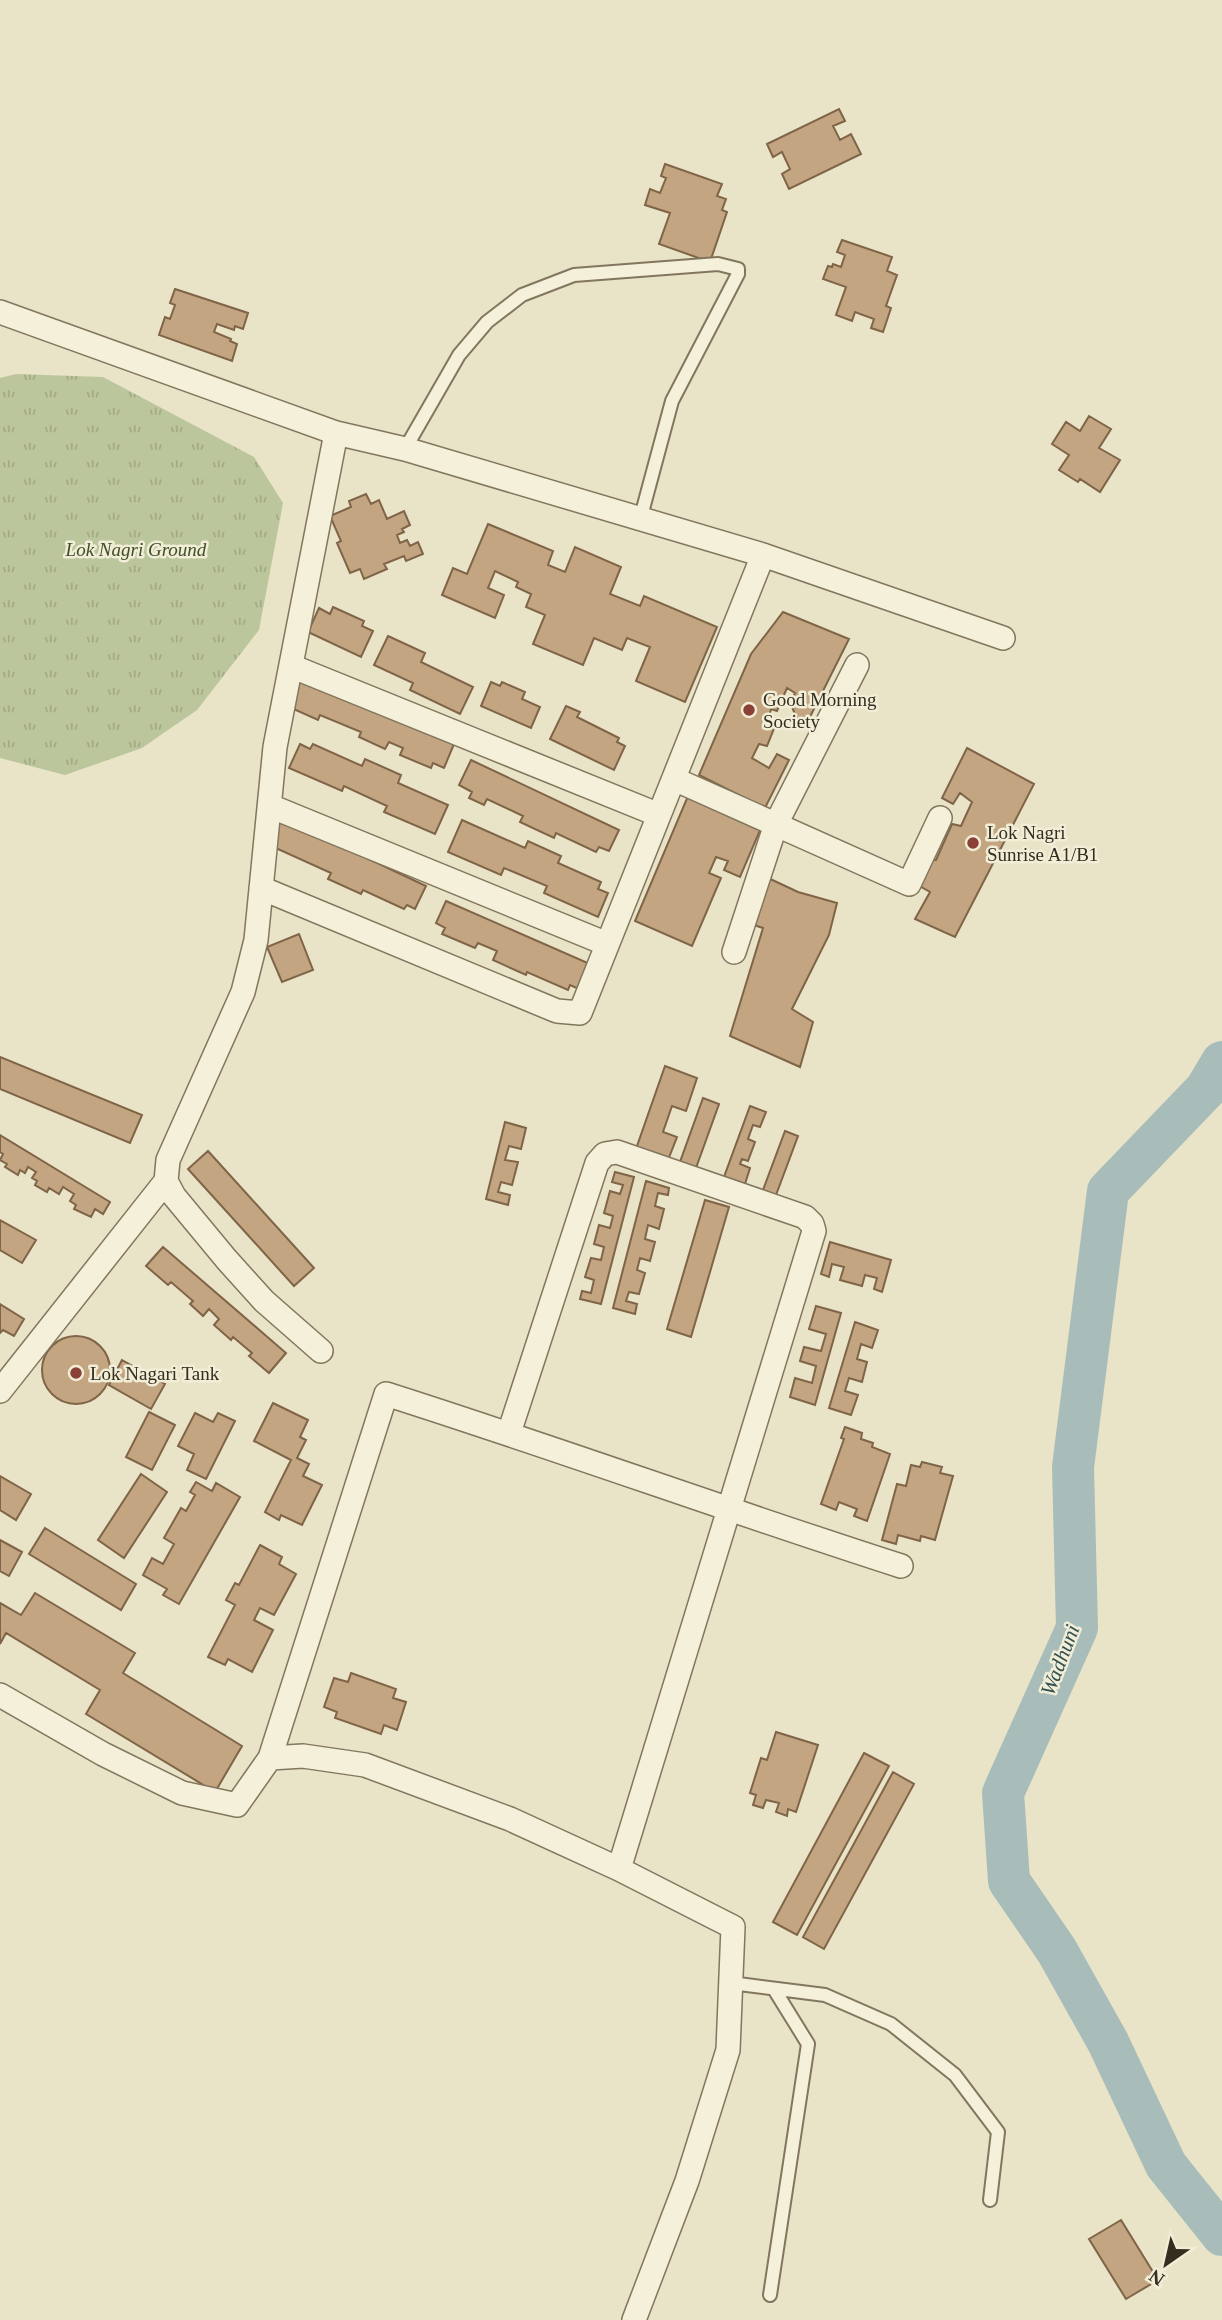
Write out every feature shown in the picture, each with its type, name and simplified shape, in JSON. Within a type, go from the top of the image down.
[{"type":"street","points":[[0,312],[336,433],[405,449],[763,555],[1003,638]]},
{"type":"street","points":[[0,1391],[166,1181],[168,1160],[243,992],[256,940],[275,747],[336,433]]},
{"type":"street","points":[[261,888],[557,1011],[580,1013],[763,555]]},
{"type":"street","points":[[734,952],[776,824],[857,665]]},
{"type":"street","points":[[291,666],[659,815]]},
{"type":"street","points":[[674,779],[909,884],[940,818]]},
{"type":"street","points":[[270,806],[607,944]]},
{"type":"street","points":[[509,1433],[597,1163],[605,1154],[617,1152],[805,1217],[812,1224],[814,1231],[619,1869]]},
{"type":"street","points":[[166,1181],[174,1196],[264,1301],[321,1351]]},
{"type":"street","points":[[0,1695],[103,1755],[182,1793],[237,1805],[270,1758],[386,1394],[901,1566]]},
{"type":"street","points":[[270,1758],[303,1756],[365,1765],[510,1819],[619,1869],[733,1927],[728,2050],[687,2181],[634,2320]]},
{"type":"lane","points":[[405,449],[459,355],[486,322],[522,295],[574,275],[718,264],[732,266],[737,269],[738,274],[672,401],[640,520]]},
{"type":"lane","points":[[731,1983],[825,1995],[891,2024],[955,2075],[998,2132],[990,2200]]},
{"type":"lane","points":[[770,2295],[808,2044],[774,1989]]},
{"type":"green space","name":"Lok Nagri Ground","points":[[16,374],[103,377],[254,457],[283,503],[259,630],[197,710],[142,748],[65,775],[0,758],[0,378]]},
{"type":"building","points":[[839,109],[845,121],[833,126],[840,140],[851,134],[861,154],[789,189],[782,174],[790,169],[782,152],[773,157],[767,144]]},
{"type":"building","points":[[665,164],[722,184],[717,196],[726,199],[722,210],[727,212],[710,262],[659,244],[670,213],[645,205],[650,189],[660,193],[666,178],[661,176]]},
{"type":"building","points":[[842,240],[892,257],[887,271],[897,275],[886,306],[891,308],[883,332],[871,328],[874,319],[855,312],[852,321],[836,315],[846,287],[823,279],[828,266],[832,267],[833,264],[841,267],[845,255],[837,252]]},
{"type":"building","points":[[175,289],[248,313],[243,329],[235,326],[234,330],[217,324],[214,332],[237,344],[232,361],[159,335],[165,317],[170,319],[175,305],[170,303]]},
{"type":"building","points":[[1089,416],[1111,429],[1099,448],[1120,460],[1100,492],[1059,470],[1069,455],[1052,444],[1066,422],[1080,431]]},
{"type":"building","points":[[366,494],[371,504],[379,500],[387,519],[404,511],[410,525],[397,535],[400,543],[407,540],[410,546],[418,542],[423,554],[406,561],[404,556],[384,564],[387,569],[364,579],[360,569],[350,573],[337,543],[341,541],[330,516],[351,507],[349,501]]},
{"type":"building","points":[[488,524],[553,551],[548,565],[565,572],[575,547],[621,567],[610,594],[640,606],[644,596],[717,627],[685,702],[636,681],[650,647],[627,638],[622,650],[594,638],[583,665],[533,644],[545,615],[526,607],[531,594],[516,587],[518,582],[495,571],[488,588],[504,595],[495,618],[442,595],[453,568],[467,574]]},
{"type":"building","points":[[333,607],[364,621],[362,626],[373,631],[361,657],[308,632],[319,608],[330,614]]},
{"type":"building","name":"Good Morning Society","points":[[783,612],[849,639],[808,721],[797,719],[790,702],[795,693],[787,688],[777,711],[771,709],[769,717],[777,721],[767,746],[759,744],[752,758],[769,768],[777,754],[789,760],[765,808],[699,775],[751,654]]},
{"type":"building","points":[[388,636],[425,653],[421,662],[473,687],[460,714],[410,690],[413,683],[374,665]]},
{"type":"building","points":[[301,679],[454,744],[444,768],[433,763],[431,768],[400,755],[403,748],[389,742],[385,749],[359,737],[361,732],[320,715],[318,720],[289,707]]},
{"type":"building","points":[[491,682],[500,686],[502,682],[525,692],[522,699],[540,707],[531,728],[481,706]]},
{"type":"building","points":[[566,706],[580,712],[577,717],[619,738],[617,742],[625,746],[614,770],[550,739]]},
{"type":"building","points":[[300,744],[310,749],[313,744],[362,766],[365,759],[401,775],[398,783],[448,805],[435,834],[384,812],[387,806],[344,786],[342,791],[289,768]]},
{"type":"building","name":"Lok Nagri Sunrise A1/B1","points":[[967,748],[1034,784],[955,937],[915,919],[930,892],[918,885],[929,860],[936,860],[952,824],[961,826],[972,802],[960,793],[953,804],[942,798]]},
{"type":"building","points":[[471,760],[619,830],[609,851],[599,847],[596,852],[556,833],[554,838],[520,822],[523,816],[487,799],[484,805],[469,798],[472,792],[459,785]]},
{"type":"building","points":[[688,796],[761,828],[740,877],[724,870],[728,861],[716,857],[709,873],[721,878],[692,946],[635,921]]},
{"type":"building","points":[[282,818],[426,886],[415,909],[407,905],[404,909],[363,890],[361,894],[328,879],[331,873],[269,845]]},
{"type":"building","points":[[462,820],[525,848],[528,841],[561,856],[558,863],[601,882],[598,889],[608,893],[598,917],[544,893],[547,886],[504,868],[501,875],[448,852]]},
{"type":"building","points":[[766,877],[798,892],[837,903],[829,935],[792,1009],[813,1022],[800,1067],[730,1036],[763,928],[754,925]]},
{"type":"building","points":[[446,901],[590,964],[579,989],[570,985],[568,990],[527,972],[526,975],[493,960],[497,951],[478,943],[475,948],[442,934],[445,928],[436,923]]},
{"type":"building","points":[[299,934],[313,970],[282,982],[267,947]]},
{"type":"building","points":[[0,1057],[142,1115],[130,1143],[0,1089]]},
{"type":"building","points":[[665,1066],[697,1078],[686,1111],[672,1106],[663,1132],[677,1137],[668,1160],[636,1149]]},
{"type":"building","points":[[703,1098],[719,1104],[696,1168],[680,1162]]},
{"type":"building","points":[[750,1106],[766,1112],[760,1127],[753,1125],[748,1139],[755,1142],[748,1161],[742,1159],[740,1164],[750,1168],[745,1184],[724,1177]]},
{"type":"building","points":[[505,1122],[526,1128],[521,1149],[509,1146],[505,1160],[518,1162],[512,1185],[501,1182],[498,1192],[510,1195],[508,1205],[486,1199]]},
{"type":"building","points":[[785,1131],[798,1136],[776,1195],[763,1190]]},
{"type":"building","points":[[0,1135],[110,1202],[103,1214],[95,1209],[91,1217],[74,1209],[76,1205],[70,1201],[74,1194],[63,1187],[59,1194],[49,1188],[47,1192],[35,1185],[37,1181],[32,1178],[36,1172],[28,1167],[25,1173],[20,1170],[18,1175],[5,1167],[7,1164],[0,1160],[3,1154],[0,1152]]},
{"type":"building","points":[[208,1151],[314,1268],[294,1286],[188,1169]]},
{"type":"building","points":[[615,1172],[634,1177],[601,1304],[580,1299],[582,1291],[591,1293],[594,1280],[585,1277],[591,1258],[601,1260],[604,1247],[594,1244],[599,1225],[610,1228],[613,1216],[604,1213],[610,1191],[620,1194],[623,1185],[612,1182]]},
{"type":"building","points":[[646,1181],[669,1188],[668,1195],[658,1193],[655,1206],[664,1209],[659,1229],[648,1225],[645,1239],[655,1242],[650,1261],[640,1258],[637,1270],[645,1273],[639,1294],[629,1292],[626,1301],[637,1304],[635,1314],[613,1308]]},
{"type":"building","points":[[705,1200],[729,1207],[691,1337],[667,1329]]},
{"type":"building","points":[[0,1220],[36,1240],[22,1263],[0,1250]]},
{"type":"building","points":[[830,1242],[891,1260],[882,1292],[874,1289],[877,1278],[865,1275],[862,1286],[840,1280],[844,1267],[832,1264],[829,1277],[821,1274]]},
{"type":"building","points":[[163,1247],[286,1353],[269,1373],[249,1356],[252,1353],[214,1325],[219,1319],[209,1309],[203,1316],[190,1304],[193,1301],[146,1266]]},
{"type":"building","points":[[0,1304],[24,1319],[14,1336],[3,1330],[0,1333]]},
{"type":"building","points":[[816,1306],[841,1313],[815,1405],[790,1397],[795,1378],[812,1383],[816,1366],[800,1361],[804,1347],[821,1351],[826,1334],[809,1329]]},
{"type":"building","points":[[855,1322],[878,1330],[872,1348],[861,1344],[857,1359],[867,1362],[862,1382],[849,1378],[845,1391],[858,1395],[851,1415],[829,1408]]},
{"type":"building","name":"Lok Nagari Tank","points":[[76,1336],[89,1339],[100,1346],[107,1357],[110,1370],[107,1383],[100,1394],[89,1401],[76,1404],[63,1401],[52,1394],[45,1383],[42,1370],[45,1357],[52,1346],[63,1339]]},
{"type":"building","points":[[122,1360],[165,1384],[151,1409],[109,1385]]},
{"type":"building","points":[[273,1403],[308,1420],[300,1437],[306,1440],[297,1458],[309,1464],[303,1476],[322,1485],[302,1525],[281,1515],[279,1520],[265,1512],[291,1460],[254,1441]]},
{"type":"building","points":[[149,1412],[175,1425],[152,1470],[126,1457]]},
{"type":"building","points":[[195,1413],[213,1422],[218,1413],[235,1421],[206,1479],[187,1470],[194,1454],[178,1446]]},
{"type":"building","points":[[845,1427],[862,1433],[861,1439],[890,1454],[867,1521],[854,1516],[857,1509],[839,1502],[836,1510],[821,1504],[844,1439],[841,1438]]},
{"type":"building","points":[[922,1462],[942,1467],[940,1473],[953,1476],[935,1540],[921,1536],[920,1541],[898,1535],[896,1544],[882,1540],[897,1484],[906,1486],[911,1465],[920,1467]]},
{"type":"building","points":[[141,1474],[167,1492],[124,1558],[98,1540]]},
{"type":"building","points":[[0,1476],[31,1494],[16,1520],[0,1510]]},
{"type":"building","points":[[196,1482],[212,1491],[216,1483],[240,1497],[179,1604],[163,1595],[167,1589],[143,1575],[152,1558],[163,1564],[174,1544],[164,1538],[181,1508],[186,1511],[195,1495],[190,1492]]},
{"type":"building","points":[[45,1528],[136,1584],[121,1610],[29,1554]]},
{"type":"building","points":[[0,1540],[22,1552],[9,1576],[0,1571]]},
{"type":"building","points":[[260,1545],[282,1557],[279,1564],[296,1574],[274,1615],[260,1608],[254,1620],[273,1630],[252,1672],[228,1659],[225,1665],[208,1657],[235,1605],[226,1600],[235,1583],[239,1585]]},
{"type":"building","points":[[35,1593],[135,1653],[123,1673],[242,1746],[215,1792],[86,1714],[100,1690],[6,1633],[0,1644],[0,1603],[21,1615]]},
{"type":"building","points":[[351,1673],[396,1689],[393,1698],[406,1702],[397,1730],[384,1725],[381,1734],[335,1718],[337,1712],[324,1707],[334,1678],[348,1682]]},
{"type":"building","points":[[776,1732],[818,1745],[796,1812],[788,1809],[787,1816],[776,1812],[779,1803],[766,1800],[763,1808],[753,1805],[756,1795],[750,1793],[761,1758],[767,1760]]},
{"type":"building","points":[[864,1753],[889,1766],[797,1935],[773,1922]]},
{"type":"building","points":[[893,1772],[914,1784],[824,1949],[803,1937]]},
{"type":"building","points":[[1121,2220],[1158,2280],[1126,2299],[1089,2239]]},
{"type":"waterway","name":"Wadhuni","points":[[1222,1062],[1206,1089],[1108,1191],[1073,1467],[1077,1628],[1003,1793],[1009,1881],[1057,1951],[1108,2042],[1166,2165],[1222,2235]]},
{"type":"place","name":"Good Morning Society","points":[[749,710]]},
{"type":"place","name":"Lok Nagri Sunrise A1/B1","points":[[973,843]]},
{"type":"place","name":"Lok Nagari Tank","points":[[76,1373]]}]
